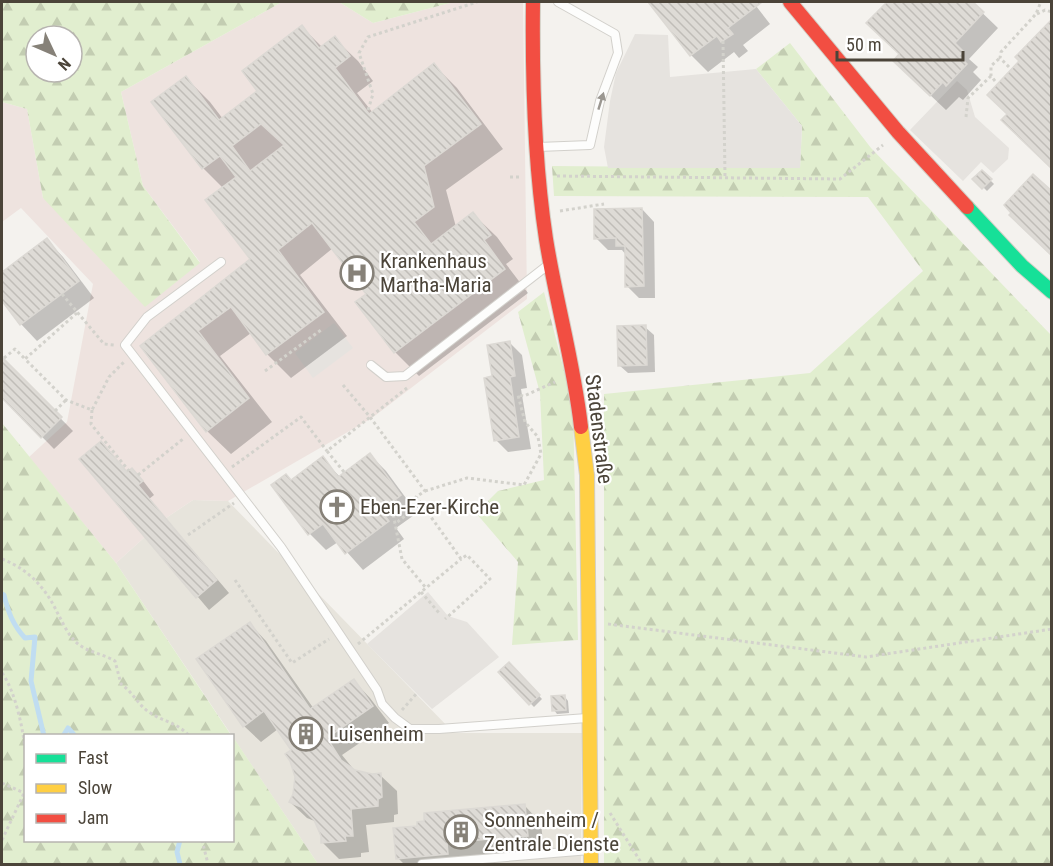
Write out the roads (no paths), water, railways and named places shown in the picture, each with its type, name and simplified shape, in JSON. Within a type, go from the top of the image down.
[{"type":"street","name":"Stadenstraße","points":[[533,2],[532,89],[546,239],[579,408],[587,475],[591,864]]},
{"type":"street","points":[[790,2],[898,132],[1022,266],[1052,292]]},
{"type":"lane","points":[[538,147],[590,145],[600,101],[618,53],[615,34],[558,2]]},
{"type":"lane","points":[[221,262],[147,317],[125,345],[281,547],[377,690],[382,704],[410,729],[591,718]]},
{"type":"lane","points":[[371,365],[386,377],[405,376],[551,262]]},
{"type":"lane","points":[[422,864],[591,850]]},
{"type":"waterway","points":[[2,594],[17,628],[25,638],[35,637],[31,681],[44,734]]},
{"type":"waterway","points":[[64,734],[68,728],[73,734]]},
{"type":"waterway","points":[[180,842],[177,852],[180,864]]},
{"type":"place","name":"Krankenhaus Martha-Maria","points":[[357,273]]},
{"type":"place","name":"Eben-Ezer-Kirche","points":[[337,507]]},
{"type":"place","name":"Luisenheim","points":[[306,734]]},
{"type":"place","name":"Sonnenheim / Zentrale Dienste","points":[[461,832]]}]
